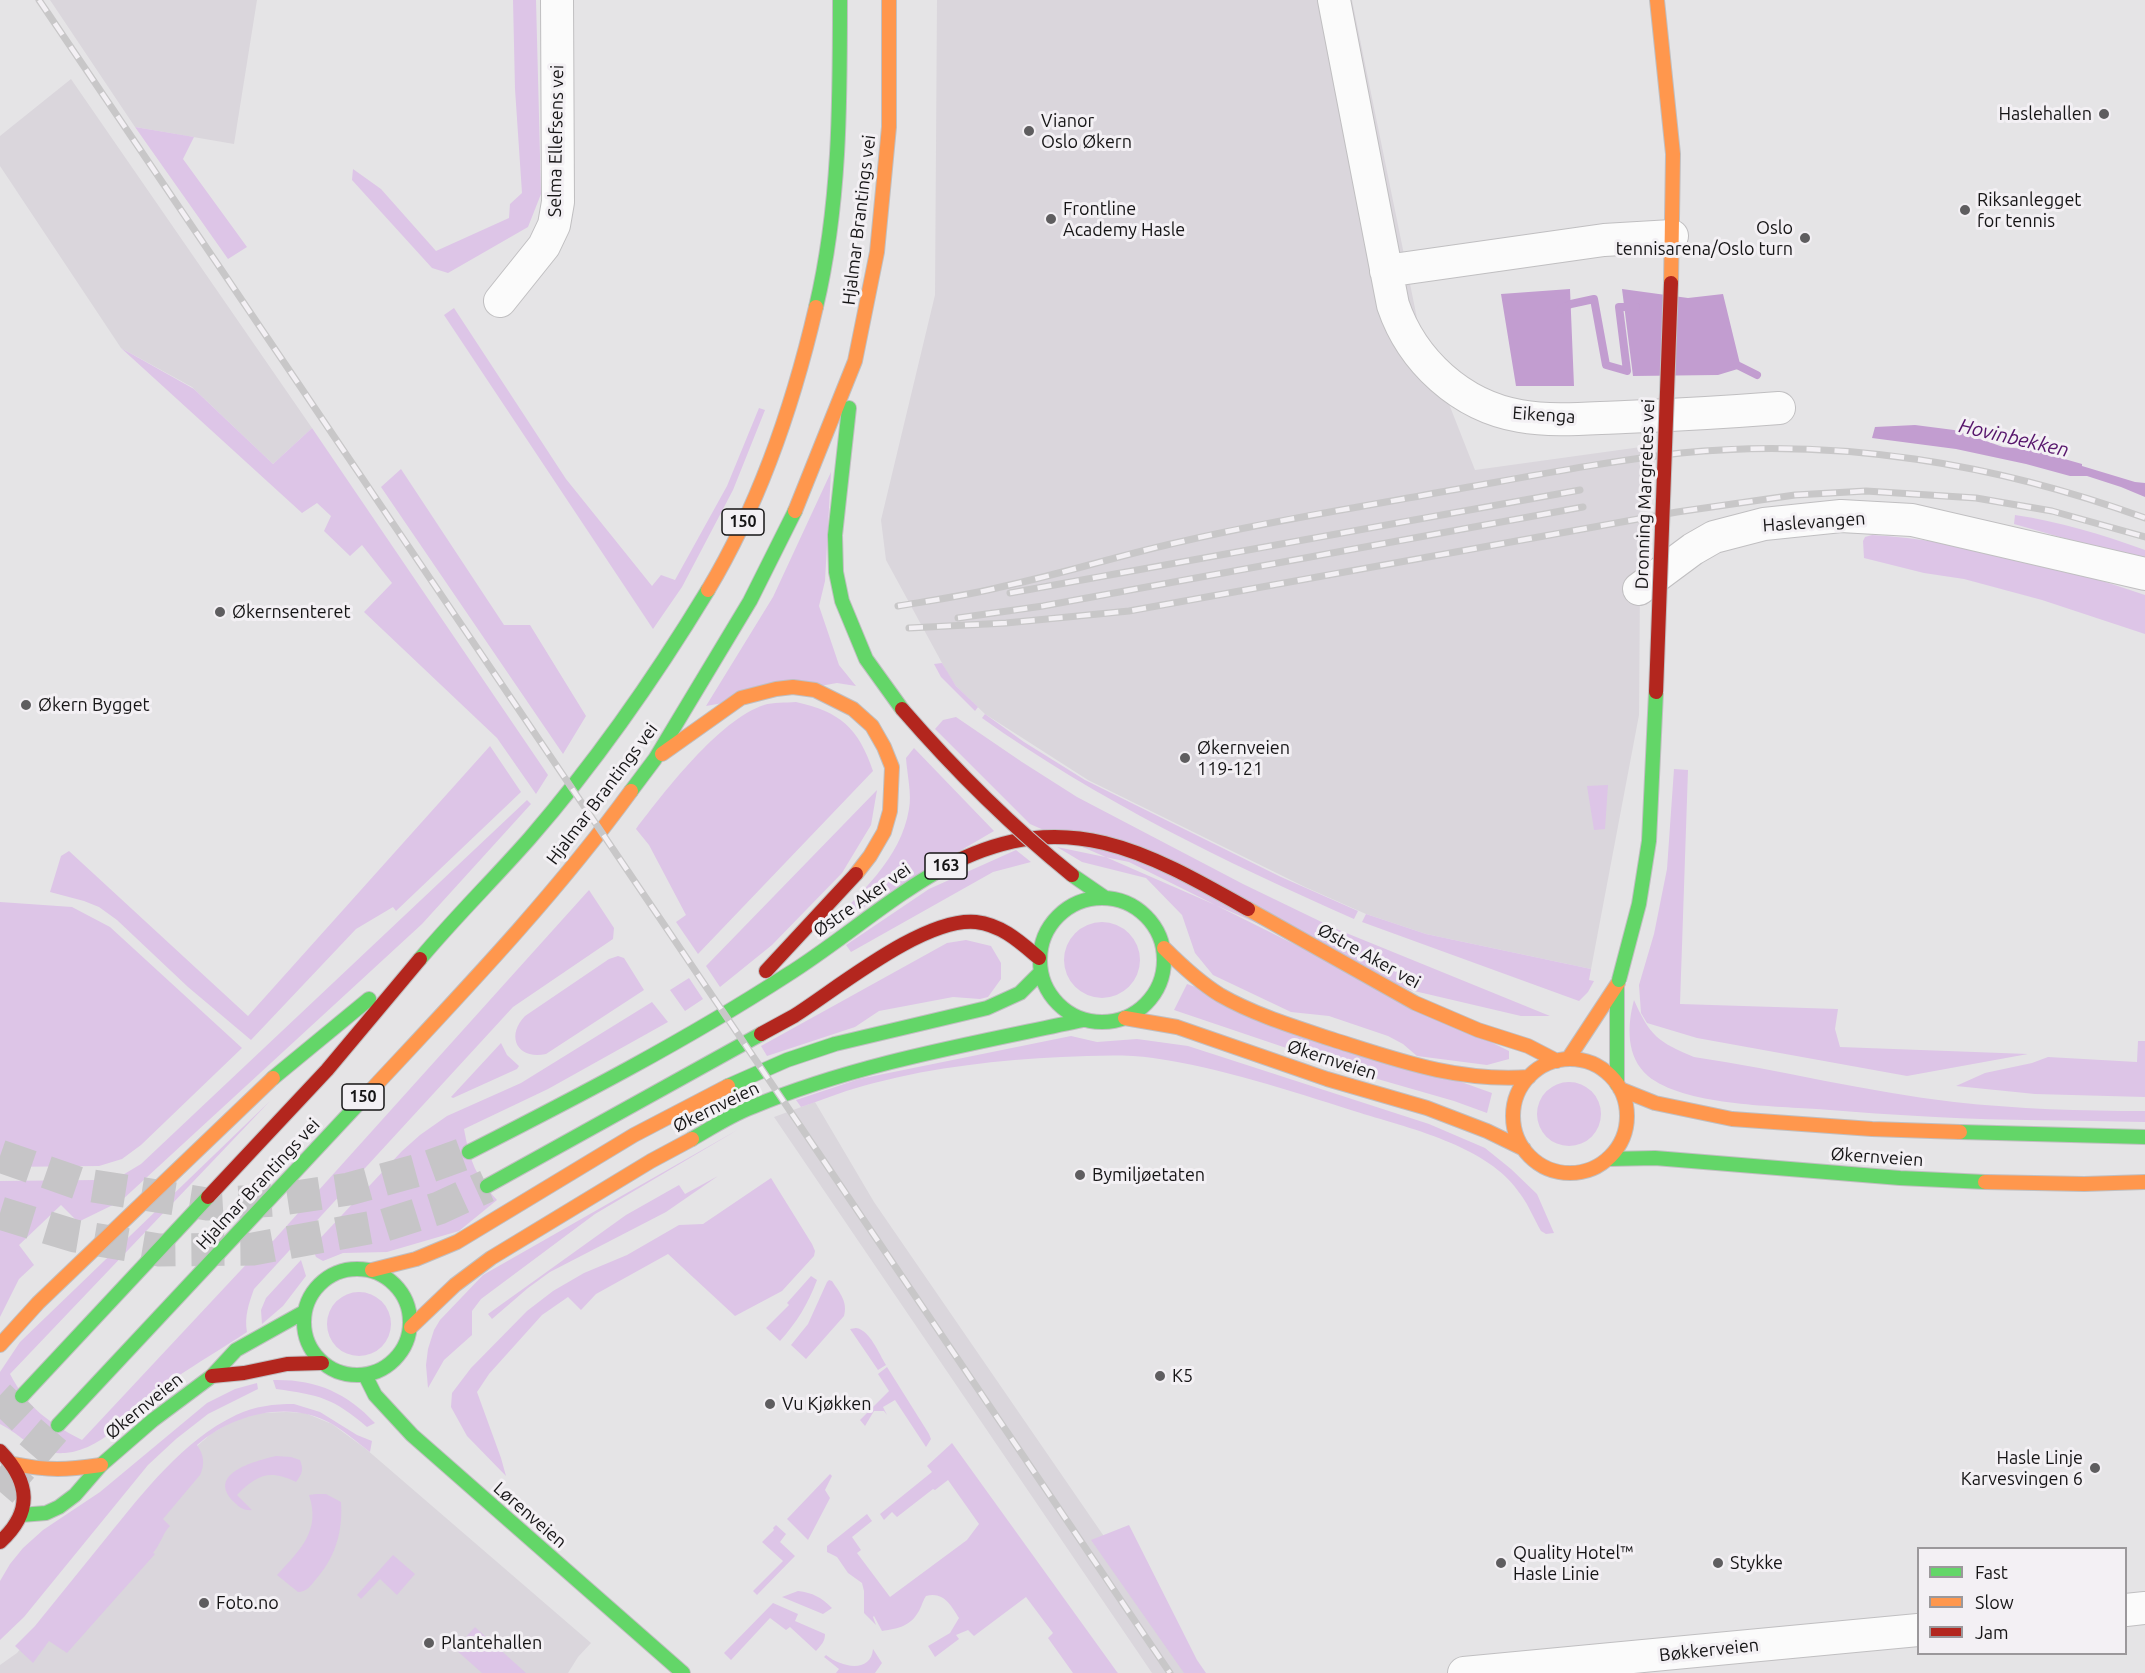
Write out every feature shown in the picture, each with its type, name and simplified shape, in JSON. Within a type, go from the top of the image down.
[{"type":"main road","name":"Hjalmar Brantings vei","points":[[22,1396],[327,1070],[426,952],[530,838],[569,791],[681,634],[741,528],[781,434],[807,346],[822,281],[836,186],[840,119],[840,0]]},
{"type":"main road","name":"Hjalmar Brantings vei","points":[[58,1425],[486,968],[604,827],[655,759],[750,601],[778,548],[855,361],[875,262],[883,198],[889,127],[889,0]]},
{"type":"main road","name":"Dronning Margretes vei","points":[[1619,1086],[1618,983],[1639,904],[1649,841],[1671,283],[1673,154],[1657,0]]},
{"type":"main road","points":[[855,361],[835,535],[836,572],[842,601],[862,650],[884,686],[902,709],[938,752],[985,800],[1035,846],[1104,897]]},
{"type":"main road","points":[[655,759],[741,698],[793,687],[815,690],[854,709],[872,726],[892,767],[890,811],[884,832],[870,856],[818,918],[720,1015]]},
{"type":"main road","name":"Østre Aker vei","points":[[469,1152],[681,1039],[788,975],[948,865],[996,844],[1025,838],[1073,836],[1098,841],[1137,854],[1203,884],[1381,986],[1421,1006],[1474,1029],[1526,1044],[1562,1060]]},
{"type":"main road","points":[[1104,897],[1125,901],[1143,912],[1156,929],[1164,948],[1165,966],[1161,982],[1152,997],[1140,1010],[1125,1018],[1105,1022],[1083,1020],[1060,1007],[1051,997],[1040,973],[1039,958],[1043,939],[1052,921],[1066,908],[1084,899],[1104,897]]},
{"type":"main road","points":[[487,1186],[793,1016],[862,969],[923,934],[956,922],[977,922],[1011,934],[1039,958]]},
{"type":"main road","name":"Økernveien","points":[[1164,948],[1218,994],[1283,1024],[1446,1074],[1489,1079],[1529,1077]]},
{"type":"main road","points":[[0,1345],[38,1303],[261,1089],[305,1050],[426,952]]},
{"type":"main road","name":"Økernveien","points":[[372,1270],[409,1263],[430,1256],[634,1135],[689,1105],[787,1060],[836,1044],[987,1008],[1020,993],[1040,973]]},
{"type":"main road","name":"Dronning Margretes vei","points":[[1562,1060],[1618,983]]},
{"type":"main road","name":"Økernveien","points":[[1125,1018],[1177,1026],[1327,1079],[1427,1108],[1487,1131],[1524,1149]]},
{"type":"main road","name":"Økernveien","points":[[411,1327],[454,1285],[491,1258],[651,1161],[749,1108],[802,1088],[889,1061],[1083,1020]]},
{"type":"main road","points":[[1562,1060],[1582,1060],[1608,1073],[1619,1086],[1626,1103],[1626,1126],[1618,1147],[1608,1159],[1590,1169],[1575,1173],[1559,1172],[1545,1167],[1524,1149],[1514,1125],[1514,1112],[1521,1087],[1529,1077],[1546,1064],[1562,1060]]},
{"type":"main road","name":"Økernveien","points":[[1619,1086],[1655,1103],[1743,1120],[1872,1129],[2145,1137]]},
{"type":"main road","name":"Økernveien","points":[[1608,1159],[1655,1158],[1951,1180],[2064,1183],[2145,1182]]},
{"type":"main road","points":[[354,1268],[372,1270],[386,1276],[401,1292],[410,1312],[409,1337],[399,1357],[387,1367],[365,1375],[338,1372],[322,1363],[313,1352],[307,1340],[304,1312],[310,1295],[322,1281],[337,1272],[354,1268]]},
{"type":"main road","name":"Økernveien","points":[[21,1515],[46,1513],[59,1507],[75,1495],[101,1465],[162,1413],[212,1376],[236,1350],[304,1312]]},
{"type":"main road","name":"Økernveien","points":[[212,1376],[244,1373],[287,1364],[322,1363]]},
{"type":"main road","name":"Lørenveien","points":[[365,1375],[375,1395],[405,1429],[683,1673]]},
{"type":"main road","points":[[0,1451],[14,1464],[24,1489],[21,1515],[12,1532],[0,1542]]},
{"type":"main road","name":"Økernveien","points":[[14,1464],[42,1470],[69,1470],[101,1465]]},
{"type":"street","name":"Selma Ellefsens vei","points":[[500,301],[544,246],[554,225],[558,202],[557,0]]},
{"type":"street","name":"Eikenga","points":[[1334,0],[1386,271],[1399,322],[1424,362],[1457,390],[1489,407],[1521,417],[1561,419],[1779,408]]},
{"type":"street","points":[[1386,271],[1604,240],[1672,236]]},
{"type":"street","name":"Haslevangen","points":[[1639,589],[1714,537],[1764,524],[1841,516],[1912,520],[2145,574]]},
{"type":"street","points":[[2127,1610],[2145,1608]]},
{"type":"street","name":"Bøkkerveien","points":[[1464,1673],[1917,1630]]},
{"type":"shaded area","points":[[50,0],[257,0],[234,144],[135,127]]},
{"type":"shaded area","points":[[513,0],[536,0],[541,194],[528,227],[448,273],[432,268],[352,180],[353,169],[381,189],[436,251],[509,218],[510,204],[522,193],[515,89]]},
{"type":"shaded area","points":[[937,0],[1352,0],[1419,328],[1475,470],[1641,447],[1639,715],[1591,969],[1426,934],[1366,914],[1305,887],[1088,780],[985,714],[956,686],[886,560],[881,520],[935,295]]},
{"type":"shaded area","points":[[71,79],[312,428],[273,464],[192,387],[121,348],[0,166],[0,136]]},
{"type":"shaded area","points":[[135,127],[194,137],[183,159],[247,247],[228,259]]},
{"type":"shaded area","points":[[1570,289],[1574,386],[1516,386],[1501,294]]},
{"type":"shaded area","points":[[1622,289],[1688,298],[1723,294],[1741,368],[1718,375],[1633,376]]},
{"type":"shaded area","points":[[454,308],[566,479],[652,586],[661,575],[675,580],[727,486],[759,408],[765,410],[733,490],[682,587],[653,629],[444,315]]},
{"type":"shaded area","points":[[121,348],[194,389],[273,464],[312,428],[548,775],[536,794],[497,738],[364,612],[392,583],[362,545],[350,556],[324,531],[331,516],[317,503],[302,513]]},
{"type":"shaded area","points":[[1915,425],[1954,430],[2003,447],[2047,451],[2061,455],[2061,458],[2082,464],[2082,466],[2145,483],[2145,497],[2087,476],[2070,476],[1956,449],[1872,438],[1875,427]]},
{"type":"shaded area","points":[[401,469],[504,625],[530,625],[586,716],[563,754],[381,487]]},
{"type":"shaded area","points":[[831,472],[825,581],[819,606],[839,665],[856,686],[837,683],[706,706],[773,597]]},
{"type":"shaded area","points":[[2015,515],[2065,525],[2129,544],[2145,550],[2145,561],[2014,524]]},
{"type":"shaded area","points":[[1872,535],[1942,543],[2010,556],[2145,595],[2145,634],[2042,600],[1964,579],[1924,573],[1864,558],[1863,541],[1865,537]]},
{"type":"shaded area","points":[[942,663],[956,686],[978,707],[975,711],[941,677],[934,664]]},
{"type":"shaded area","points":[[796,702],[836,717],[854,732],[873,771],[698,954],[676,922],[686,915],[649,845],[636,829],[694,758],[729,725],[764,705]]},
{"type":"shaded area","points":[[985,714],[1024,742],[1085,780],[1281,877],[1358,911],[1354,919],[1210,852],[1116,803],[1026,748],[982,718]]},
{"type":"shaded area","points":[[956,717],[1077,797],[1243,884],[1334,928],[1550,1016],[1521,1016],[1410,990],[1030,824],[935,729],[943,720]]},
{"type":"shaded area","points":[[490,746],[521,792],[396,911],[393,907],[356,929],[251,1040],[188,987],[117,920],[99,907],[50,892],[61,856],[69,851],[248,1016]]},
{"type":"shaded area","points":[[914,748],[994,831],[826,929],[877,875],[897,844],[910,803],[906,758]]},
{"type":"shaded area","points":[[1674,769],[1688,770],[1680,1004],[1838,1009],[1835,1029],[1840,1047],[2028,1054],[1907,1076],[1697,1038],[1647,1023],[1641,1013],[1639,985],[1654,934],[1667,869]]},
{"type":"shaded area","points":[[1608,785],[1605,829],[1594,830],[1587,786]]},
{"type":"shaded area","points":[[877,790],[871,825],[842,873],[772,945],[720,987],[706,966]]},
{"type":"shaded area","points":[[527,800],[531,804],[422,924],[121,1201],[78,1222],[61,1205],[19,1245],[34,1265],[19,1279],[0,1317],[0,1181],[96,1180],[121,1176],[141,1164]]},
{"type":"shaded area","points":[[1057,847],[1129,862],[1509,1051],[1509,1059],[1487,1065],[1417,1056],[1403,1044],[1388,1036],[1329,1016],[1291,1012],[1213,975],[1195,953],[1182,915],[1146,878],[1082,862]]},
{"type":"shaded area","points":[[1016,850],[1031,862],[993,872],[851,952],[846,945],[929,889]]},
{"type":"shaded area","points":[[589,890],[614,928],[613,939],[513,1007],[254,1289],[247,1315],[247,1332],[174,1379],[109,1434],[80,1450],[65,1453],[45,1451],[0,1424],[0,1372],[20,1342],[270,1101],[10,1374],[24,1396],[40,1413],[49,1421],[82,1440],[269,1240],[273,1241]]},
{"type":"shaded area","points":[[0,902],[72,907],[110,927],[242,1048],[141,1145],[122,1159],[99,1166],[0,1167]]},
{"type":"shaded area","points":[[1366,914],[1426,934],[1591,969],[1589,980],[1594,981],[1579,1001],[1362,922]]},
{"type":"shaded area","points":[[1102,922],[1116,925],[1129,933],[1137,946],[1140,960],[1137,974],[1129,987],[1116,995],[1102,998],[1088,995],[1075,987],[1067,974],[1064,960],[1067,946],[1075,933],[1088,925]]},
{"type":"shaded area","points":[[966,940],[991,946],[1001,963],[1001,979],[988,997],[980,999],[953,997],[879,1011],[855,1027],[767,1056],[761,1046],[947,943]]},
{"type":"shaded area","points":[[618,956],[624,958],[644,990],[546,1054],[528,1054],[522,1050],[515,1039],[519,1024],[525,1016],[609,959]]},
{"type":"shaded area","points":[[689,978],[703,999],[685,1011],[670,990]]},
{"type":"shaded area","points":[[1187,984],[1492,1093],[1487,1113],[1174,1010]]},
{"type":"shaded area","points":[[1634,1000],[1645,1022],[1656,1036],[1672,1047],[1694,1057],[1889,1093],[1954,1102],[2050,1109],[2145,1111],[2145,1122],[1920,1116],[1753,1105],[1683,1093],[1663,1086],[1648,1076],[1636,1060],[1630,1041],[1630,1020]]},
{"type":"shaded area","points":[[652,1002],[668,1022],[548,1089],[464,1129],[474,1167],[497,1200],[459,1231],[387,1252],[343,1253],[323,1261],[316,1257],[312,1247],[402,1151],[420,1135],[447,1116],[521,1083]]},
{"type":"shaded area","points":[[1071,1036],[1097,1042],[1137,1039],[1188,1046],[1429,1124],[1485,1148],[1511,1169],[1537,1194],[1554,1233],[1546,1234],[1541,1231],[1524,1199],[1507,1178],[1489,1163],[1468,1151],[1422,1132],[1280,1088],[1179,1062],[1142,1057],[1108,1056],[991,1062],[897,1077],[855,1088],[801,1107],[796,1100],[859,1079]]},
{"type":"shaded area","points":[[2138,1041],[2145,1041],[2145,1097],[2035,1094],[1956,1086],[1985,1073],[2032,1063],[2048,1057],[2137,1062]]},
{"type":"shaded area","points":[[501,1043],[507,1055],[519,1066],[517,1069],[451,1097]]},
{"type":"shaded area","points":[[1569,1082],[1587,1087],[1592,1091],[1596,1096],[1601,1114],[1596,1132],[1592,1137],[1587,1141],[1569,1146],[1551,1141],[1546,1137],[1542,1132],[1537,1114],[1542,1096],[1546,1091],[1551,1087]]},
{"type":"shaded area","points":[[815,1102],[874,1202],[1198,1673],[1152,1673],[774,1117]]},
{"type":"shaded area","points":[[739,1129],[595,1214],[481,1299],[472,1311],[472,1335],[444,1360],[428,1388],[426,1365],[434,1330],[440,1320],[483,1275]]},
{"type":"shaded area","points":[[718,1176],[666,1212],[550,1272],[492,1319],[488,1314],[626,1215],[679,1185],[685,1194]]},
{"type":"shaded area","points":[[771,1178],[812,1244],[815,1251],[814,1256],[782,1291],[735,1316],[668,1254],[596,1294],[581,1310],[568,1297],[542,1315],[489,1374],[477,1392],[506,1476],[467,1436],[451,1407],[452,1393],[471,1368],[527,1311],[553,1291],[584,1273],[627,1255],[679,1225],[703,1224]]},
{"type":"shaded area","points":[[301,1260],[306,1276],[283,1306],[262,1324],[261,1310],[266,1298]]},
{"type":"shaded area","points":[[811,1276],[817,1280],[810,1297],[797,1320],[780,1341],[766,1328],[789,1305],[787,1303]]},
{"type":"shaded area","points":[[829,1280],[832,1281],[842,1298],[845,1306],[844,1316],[806,1359],[791,1345],[808,1324]]},
{"type":"shaded area","points":[[359,1292],[377,1297],[382,1301],[386,1306],[391,1324],[386,1342],[382,1347],[377,1351],[359,1356],[341,1351],[336,1347],[332,1342],[327,1324],[332,1306],[336,1301],[341,1297]]},
{"type":"shaded area","points":[[856,1328],[866,1333],[886,1365],[878,1370],[850,1329]]},
{"type":"shaded area","points":[[887,1367],[929,1434],[931,1439],[926,1447],[895,1400],[883,1407],[887,1415],[884,1411],[874,1411],[865,1426],[860,1420],[889,1391],[878,1374]]},
{"type":"shaded area","points":[[273,1380],[303,1382],[329,1390],[353,1403],[375,1423],[367,1427],[345,1410],[325,1399],[276,1389]]},
{"type":"shaded area","points":[[257,1383],[258,1389],[208,1414],[148,1465],[24,1617],[0,1640],[0,1581],[23,1548],[43,1530],[100,1492],[207,1403],[235,1389]]},
{"type":"shaded area","points":[[294,1404],[320,1412],[357,1435],[372,1441],[370,1452],[332,1424],[316,1416],[298,1412],[280,1411],[262,1414],[227,1425],[197,1445],[203,1460],[202,1471],[163,1519],[170,1526],[153,1553],[155,1554],[67,1653],[49,1641],[33,1663],[15,1646],[35,1626],[150,1485],[181,1453],[216,1426],[236,1415],[265,1406]]},
{"type":"shaded area","points":[[262,1413],[305,1413],[332,1424],[366,1449],[591,1643],[568,1673],[0,1673],[0,1665],[17,1653],[163,1476],[212,1433],[237,1419]]},
{"type":"shaded area","points":[[952,1443],[1118,1673],[1073,1673],[1048,1638],[1053,1633],[1026,1597],[974,1636],[968,1630],[956,1635],[959,1639],[935,1657],[928,1646],[950,1633],[959,1618],[950,1604],[942,1597],[926,1596],[914,1618],[906,1625],[892,1629],[882,1631],[874,1616],[876,1625],[864,1613],[862,1583],[848,1573],[837,1557],[827,1552],[827,1546],[867,1514],[872,1521],[852,1537],[861,1550],[857,1553],[890,1597],[967,1540],[979,1524],[948,1480],[897,1517],[892,1512],[884,1520],[880,1514],[932,1472],[927,1466]]},
{"type":"shaded area","points":[[276,1456],[300,1460],[302,1472],[296,1482],[278,1476],[264,1476],[237,1495],[252,1510],[245,1510],[235,1503],[227,1493],[225,1484],[229,1477],[246,1465]]},
{"type":"shaded area","points":[[830,1474],[832,1476],[825,1490],[830,1498],[808,1540],[787,1519]]},
{"type":"shaded area","points":[[326,1494],[341,1502],[341,1523],[337,1542],[324,1570],[309,1588],[298,1592],[277,1575],[306,1539],[312,1519],[309,1495]]},
{"type":"shaded area","points":[[776,1525],[786,1534],[780,1542],[795,1556],[757,1595],[753,1591],[783,1561],[762,1542]]},
{"type":"shaded area","points":[[1129,1525],[1197,1660],[1206,1673],[1184,1673],[1091,1540]]},
{"type":"shaded area","points":[[393,1555],[415,1574],[397,1595],[380,1579],[361,1599],[357,1595]]},
{"type":"shaded area","points":[[798,1591],[816,1596],[832,1608],[823,1614],[782,1597]]},
{"type":"shaded area","points":[[773,1603],[798,1614],[795,1621],[825,1634],[821,1645],[816,1651],[790,1627],[786,1630],[770,1618],[731,1660],[724,1653]]},
{"type":"shaded area","points":[[475,1627],[526,1673],[482,1673],[455,1649]]},
{"type":"shaded area","points":[[873,1649],[882,1663],[875,1673],[836,1673],[839,1669],[824,1657],[826,1655],[840,1663],[855,1666],[867,1662]]},
{"type":"waterway","name":"Hovinbekken","points":[[1561,309],[1571,304],[1594,299],[1606,365],[1627,371],[1619,307],[1636,307]]},
{"type":"waterway","name":"Hovinbekken","points":[[1733,363],[1757,375]]},
{"type":"tunnel","points":[[0,1156],[81,1184],[207,1204],[276,1200],[349,1189],[422,1169],[469,1152]]},
{"type":"tunnel","points":[[0,1213],[75,1236],[159,1250],[253,1249],[385,1225],[439,1208],[487,1186]]},
{"type":"tunnel","points":[[0,1419],[22,1396]]},
{"type":"tunnel","points":[[0,1492],[58,1425]]},
{"type":"railway","points":[[39,0],[1170,1673]]},
{"type":"railway","points":[[898,606],[992,589],[1248,527],[1561,471],[1681,453],[1740,449],[1799,449],[1858,452],[1916,459],[1975,469],[2032,483],[2145,518]]},
{"type":"railway","points":[[1010,593],[1580,490]]},
{"type":"railway","points":[[909,628],[1006,623],[1129,611],[1677,512],[1795,495],[1866,491],[1976,498],[2052,511],[2145,537]]},
{"type":"railway","points":[[958,618],[1043,606],[1583,507]]},
{"type":"traffic: fast","points":[[816,307],[824,269],[834,193],[839,116],[840,0]]},
{"type":"traffic: fast","points":[[849,408],[835,535],[836,572],[842,601],[866,659],[902,709]]},
{"type":"traffic: fast","points":[[631,791],[655,759],[750,601],[795,511]]},
{"type":"traffic: fast","points":[[420,959],[530,838],[578,779],[646,686],[708,590]]},
{"type":"traffic: fast","points":[[1619,980],[1639,904],[1649,841],[1656,692]]},
{"type":"traffic: fast","points":[[469,1152],[709,1023],[808,961],[910,888],[953,863]]},
{"type":"traffic: fast","points":[[1072,875],[1104,897]]},
{"type":"traffic: fast","points":[[1102,898],[1126,902],[1146,916],[1160,936],[1164,960],[1160,984],[1146,1004],[1126,1018],[1102,1022],[1078,1018],[1058,1004],[1044,984],[1040,960],[1044,936],[1058,916],[1078,902],[1102,898]]},
{"type":"traffic: fast","points":[[728,1086],[787,1060],[835,1044],[987,1008],[1020,993],[1040,973]]},
{"type":"traffic: fast","points":[[1617,987],[1617,1084]]},
{"type":"traffic: fast","points":[[273,1078],[369,999]]},
{"type":"traffic: fast","points":[[692,1139],[744,1110],[833,1078],[957,1046],[1083,1020]]},
{"type":"traffic: fast","points":[[487,1186],[761,1034]]},
{"type":"traffic: fast","points":[[58,1425],[361,1101]]},
{"type":"traffic: fast","points":[[1960,1132],[2145,1137]]},
{"type":"traffic: fast","points":[[1608,1159],[1655,1158],[1900,1178],[1985,1182]]},
{"type":"traffic: fast","points":[[22,1396],[208,1197]]},
{"type":"traffic: fast","points":[[357,1269],[377,1273],[395,1284],[406,1302],[410,1322],[406,1342],[395,1360],[377,1371],[357,1375],[337,1371],[319,1360],[308,1342],[304,1322],[308,1302],[319,1284],[337,1273],[357,1269]]},
{"type":"traffic: fast","points":[[21,1515],[46,1513],[59,1507],[75,1495],[101,1465],[153,1420],[212,1376],[236,1350],[304,1312]]},
{"type":"traffic: fast","points":[[365,1375],[375,1395],[412,1435],[683,1673]]},
{"type":"traffic: slow","points":[[795,511],[855,361],[877,252],[889,127],[889,0]]},
{"type":"traffic: slow","points":[[1657,0],[1673,154],[1671,283]]},
{"type":"traffic: slow","points":[[708,590],[744,523],[773,453],[797,381],[816,307]]},
{"type":"traffic: slow","points":[[662,754],[741,698],[776,689],[793,687],[815,690],[853,709],[872,726],[892,767],[890,811],[884,832],[856,874]]},
{"type":"traffic: slow","points":[[361,1101],[466,988],[568,872],[631,791]]},
{"type":"traffic: slow","points":[[1248,909],[1415,1003],[1478,1030],[1528,1046],[1557,1061]]},
{"type":"traffic: slow","points":[[1164,948],[1205,985],[1261,1015],[1382,1055],[1430,1068],[1478,1076],[1529,1077]]},
{"type":"traffic: slow","points":[[1568,1059],[1618,983]]},
{"type":"traffic: slow","points":[[1125,1018],[1177,1027],[1327,1079],[1427,1108],[1487,1131],[1524,1149]]},
{"type":"traffic: slow","points":[[1570,1059],[1592,1064],[1610,1076],[1622,1094],[1627,1116],[1622,1138],[1610,1156],[1592,1168],[1570,1173],[1548,1168],[1530,1156],[1518,1138],[1513,1116],[1518,1094],[1530,1076],[1548,1064],[1570,1059]]},
{"type":"traffic: slow","points":[[0,1345],[38,1303],[273,1078]]},
{"type":"traffic: slow","points":[[372,1270],[416,1259],[457,1242],[634,1135],[728,1086]]},
{"type":"traffic: slow","points":[[1620,1089],[1655,1103],[1732,1119],[1872,1129],[1960,1132]]},
{"type":"traffic: slow","points":[[411,1327],[455,1285],[491,1258],[651,1161],[692,1139]]},
{"type":"traffic: slow","points":[[1985,1182],[2084,1184],[2145,1182]]},
{"type":"traffic: slow","points":[[14,1464],[57,1469],[101,1465]]},
{"type":"traffic: jam","points":[[1656,692],[1671,283]]},
{"type":"traffic: jam","points":[[902,709],[983,796],[1072,875]]},
{"type":"traffic: jam","points":[[953,863],[994,846],[1033,838],[1070,837],[1105,843],[1140,854],[1211,888],[1248,909]]},
{"type":"traffic: jam","points":[[766,971],[856,874]]},
{"type":"traffic: jam","points":[[761,1034],[794,1016],[907,942],[955,923],[976,922],[994,927],[1010,935],[1039,958]]},
{"type":"traffic: jam","points":[[208,1197],[327,1070],[420,959]]},
{"type":"traffic: jam","points":[[212,1376],[244,1373],[287,1364],[322,1363]]},
{"type":"traffic: jam","points":[[0,1451],[17,1474],[24,1497],[18,1519],[11,1531],[0,1542]]},
{"type":"place","name":"Haslehallen","points":[[2104,114]]},
{"type":"place","name":"Vianor Oslo Økern","points":[[1029,131]]},
{"type":"place","name":"Riksanlegget for tennis","points":[[1965,210]]},
{"type":"place","name":"Frontline Academy Hasle","points":[[1051,219]]},
{"type":"place","name":"Oslo tennisarena/Oslo turn","points":[[1805,238]]},
{"type":"place","name":"Økernsenteret","points":[[220,612]]},
{"type":"place","name":"Økern Bygget","points":[[26,705]]},
{"type":"place","name":"Økernveien 119-121","points":[[1185,758]]},
{"type":"place","name":"Bymiljøetaten","points":[[1080,1175]]},
{"type":"place","name":"K5","points":[[1160,1376]]},
{"type":"place","name":"Vu Kjøkken","points":[[770,1404]]},
{"type":"place","name":"Hasle Linje Karvesvingen 6","points":[[2095,1468]]},
{"type":"place","name":"Quality Hotel™ Hasle Linie","points":[[1501,1563]]},
{"type":"place","name":"Stykke","points":[[1718,1563]]},
{"type":"place","name":"Foto.no","points":[[204,1603]]},
{"type":"place","name":"Plantehallen","points":[[429,1643]]}]
